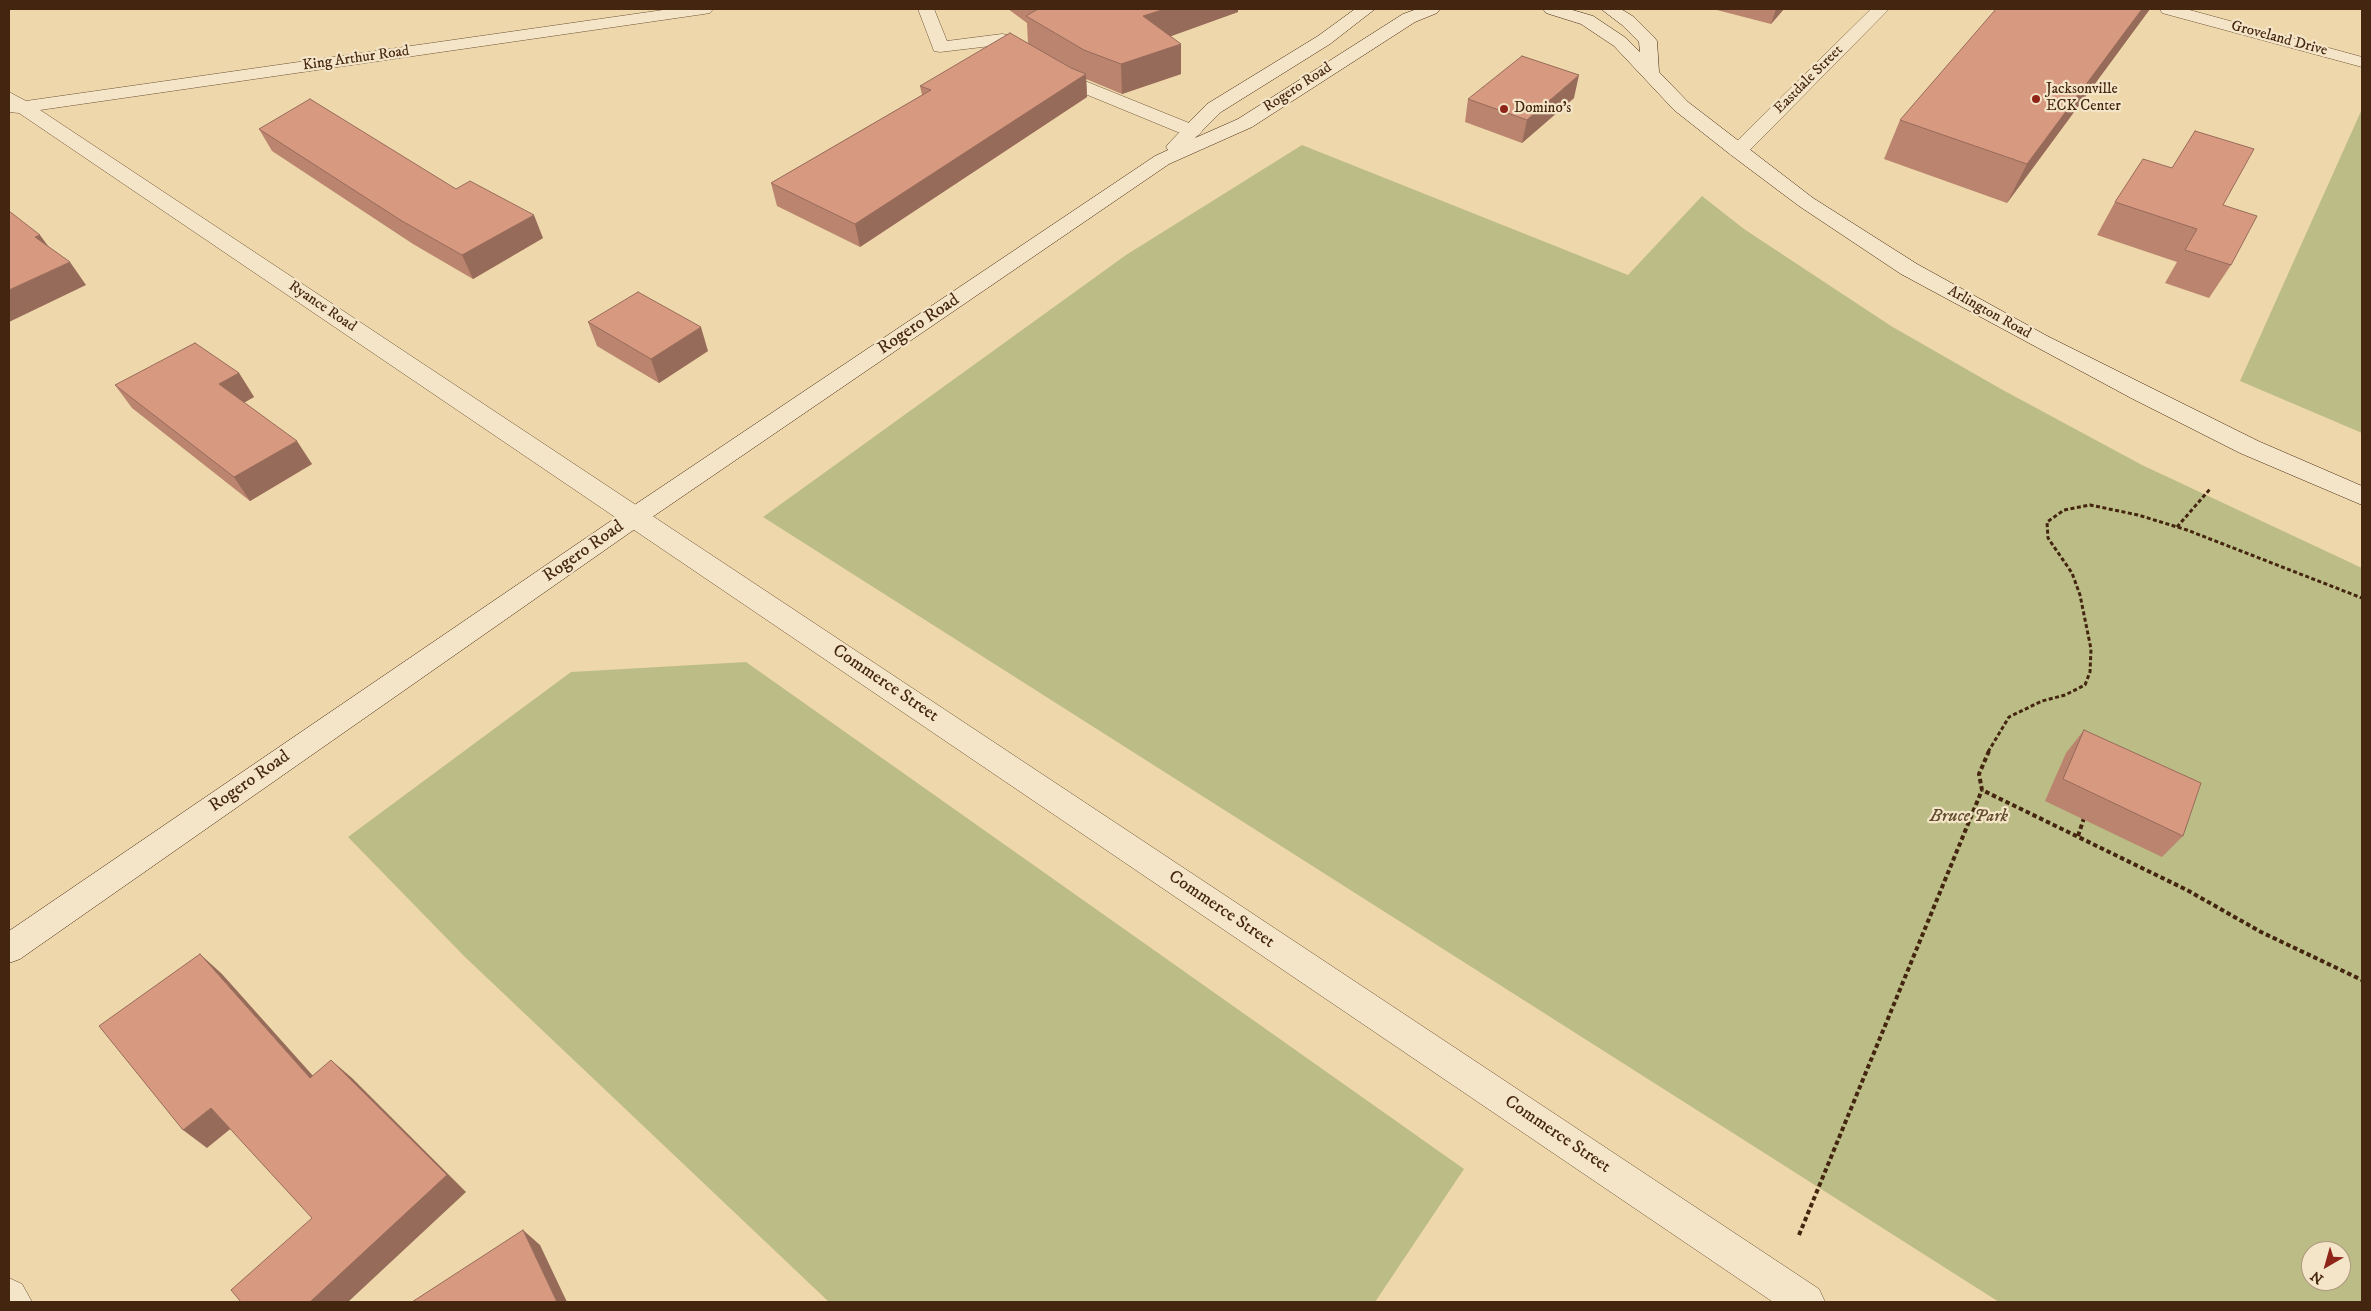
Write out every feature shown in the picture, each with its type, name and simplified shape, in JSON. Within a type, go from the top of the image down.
[{"type":"street","name":"King Arthur Road","points":[[13,105],[681,10],[704,9]]},
{"type":"street","points":[[926,9],[940,47],[1002,39],[1079,85],[1192,130]]},
{"type":"street","name":"Rogero Road","points":[[1162,160],[1214,108],[1324,40],[1366,9]]},
{"type":"street","name":"Rogero Road","points":[[9,949],[636,516],[1162,160],[1245,123],[1409,18],[1431,9]]},
{"type":"street","name":"Arlington Road","points":[[1552,9],[1587,20],[1620,42],[1681,106],[1738,151],[1806,202],[1910,269],[2041,342],[2249,447],[2362,496]]},
{"type":"street","points":[[1610,9],[1628,21],[1648,40],[1650,73]]},
{"type":"street","name":"Eastdale Street","points":[[1738,151],[1880,9]]},
{"type":"street","name":"Groveland Drive","points":[[2168,9],[2362,62]]},
{"type":"street","name":"Ryance Road","points":[[13,105],[636,516]]},
{"type":"street","name":"Commerce Street","points":[[636,516],[1806,1302]]},
{"type":"street","points":[[9,1296],[13,1302]]},
{"type":"path","points":[[2177,527],[2210,489]]},
{"type":"path","points":[[1798,1238],[1982,790],[1979,774],[1992,743],[2009,717],[2042,701],[2065,695],[2085,685],[2090,672],[2091,649],[2080,595],[2072,573],[2048,538],[2047,522],[2064,510],[2090,505],[2138,515],[2177,527],[2362,598]]},
{"type":"path","points":[[1982,790],[2187,890],[2261,932],[2362,980]]},
{"type":"path","points":[[2078,836],[2085,816]]},
{"type":"green space","points":[[2362,109],[2362,433],[2240,381]]},
{"type":"green space","name":"Bruce Park","points":[[1302,145],[1628,275],[1702,196],[1744,229],[1891,326],[2001,389],[2142,465],[2362,568],[2362,1302],[1999,1302],[763,517],[1126,255]]},
{"type":"green space","points":[[746,662],[1464,1169],[1375,1302],[829,1302],[465,957],[348,837],[571,672]]},
{"type":"building","points":[[1038,9],[1165,9],[1143,16],[1181,44],[1121,64],[1084,50],[1026,16]]},
{"type":"building","points":[[1996,9],[2142,9],[2027,164],[1900,120]]},
{"type":"building","points":[[1010,33],[1071,68],[1086,74],[855,224],[771,183],[931,90],[920,86]]},
{"type":"building","points":[[1522,56],[1579,75],[1527,120],[1468,99]]},
{"type":"building","points":[[310,99],[456,189],[470,181],[534,215],[462,255],[402,221],[259,129]]},
{"type":"building","points":[[2195,131],[2254,149],[2223,205],[2257,216],[2231,265],[2185,250],[2197,229],[2115,202],[2143,159],[2172,168]]},
{"type":"building","points":[[9,211],[40,235],[35,237],[70,262],[9,290]]},
{"type":"building","points":[[638,292],[701,327],[651,359],[588,322]]},
{"type":"building","points":[[195,343],[239,373],[219,384],[297,441],[234,477],[115,385]]},
{"type":"building","points":[[2084,730],[2201,783],[2183,836],[2063,779]]},
{"type":"building","points":[[200,954],[310,1078],[331,1060],[447,1175],[310,1302],[241,1302],[231,1290],[312,1218],[211,1108],[183,1130],[99,1026]]},
{"type":"building","points":[[523,1230],[557,1302],[412,1302]]},
{"type":"place","name":"Jacksonville ECK Center","points":[[2036,99]]},
{"type":"place","name":"Domino's","points":[[1504,109]]}]
